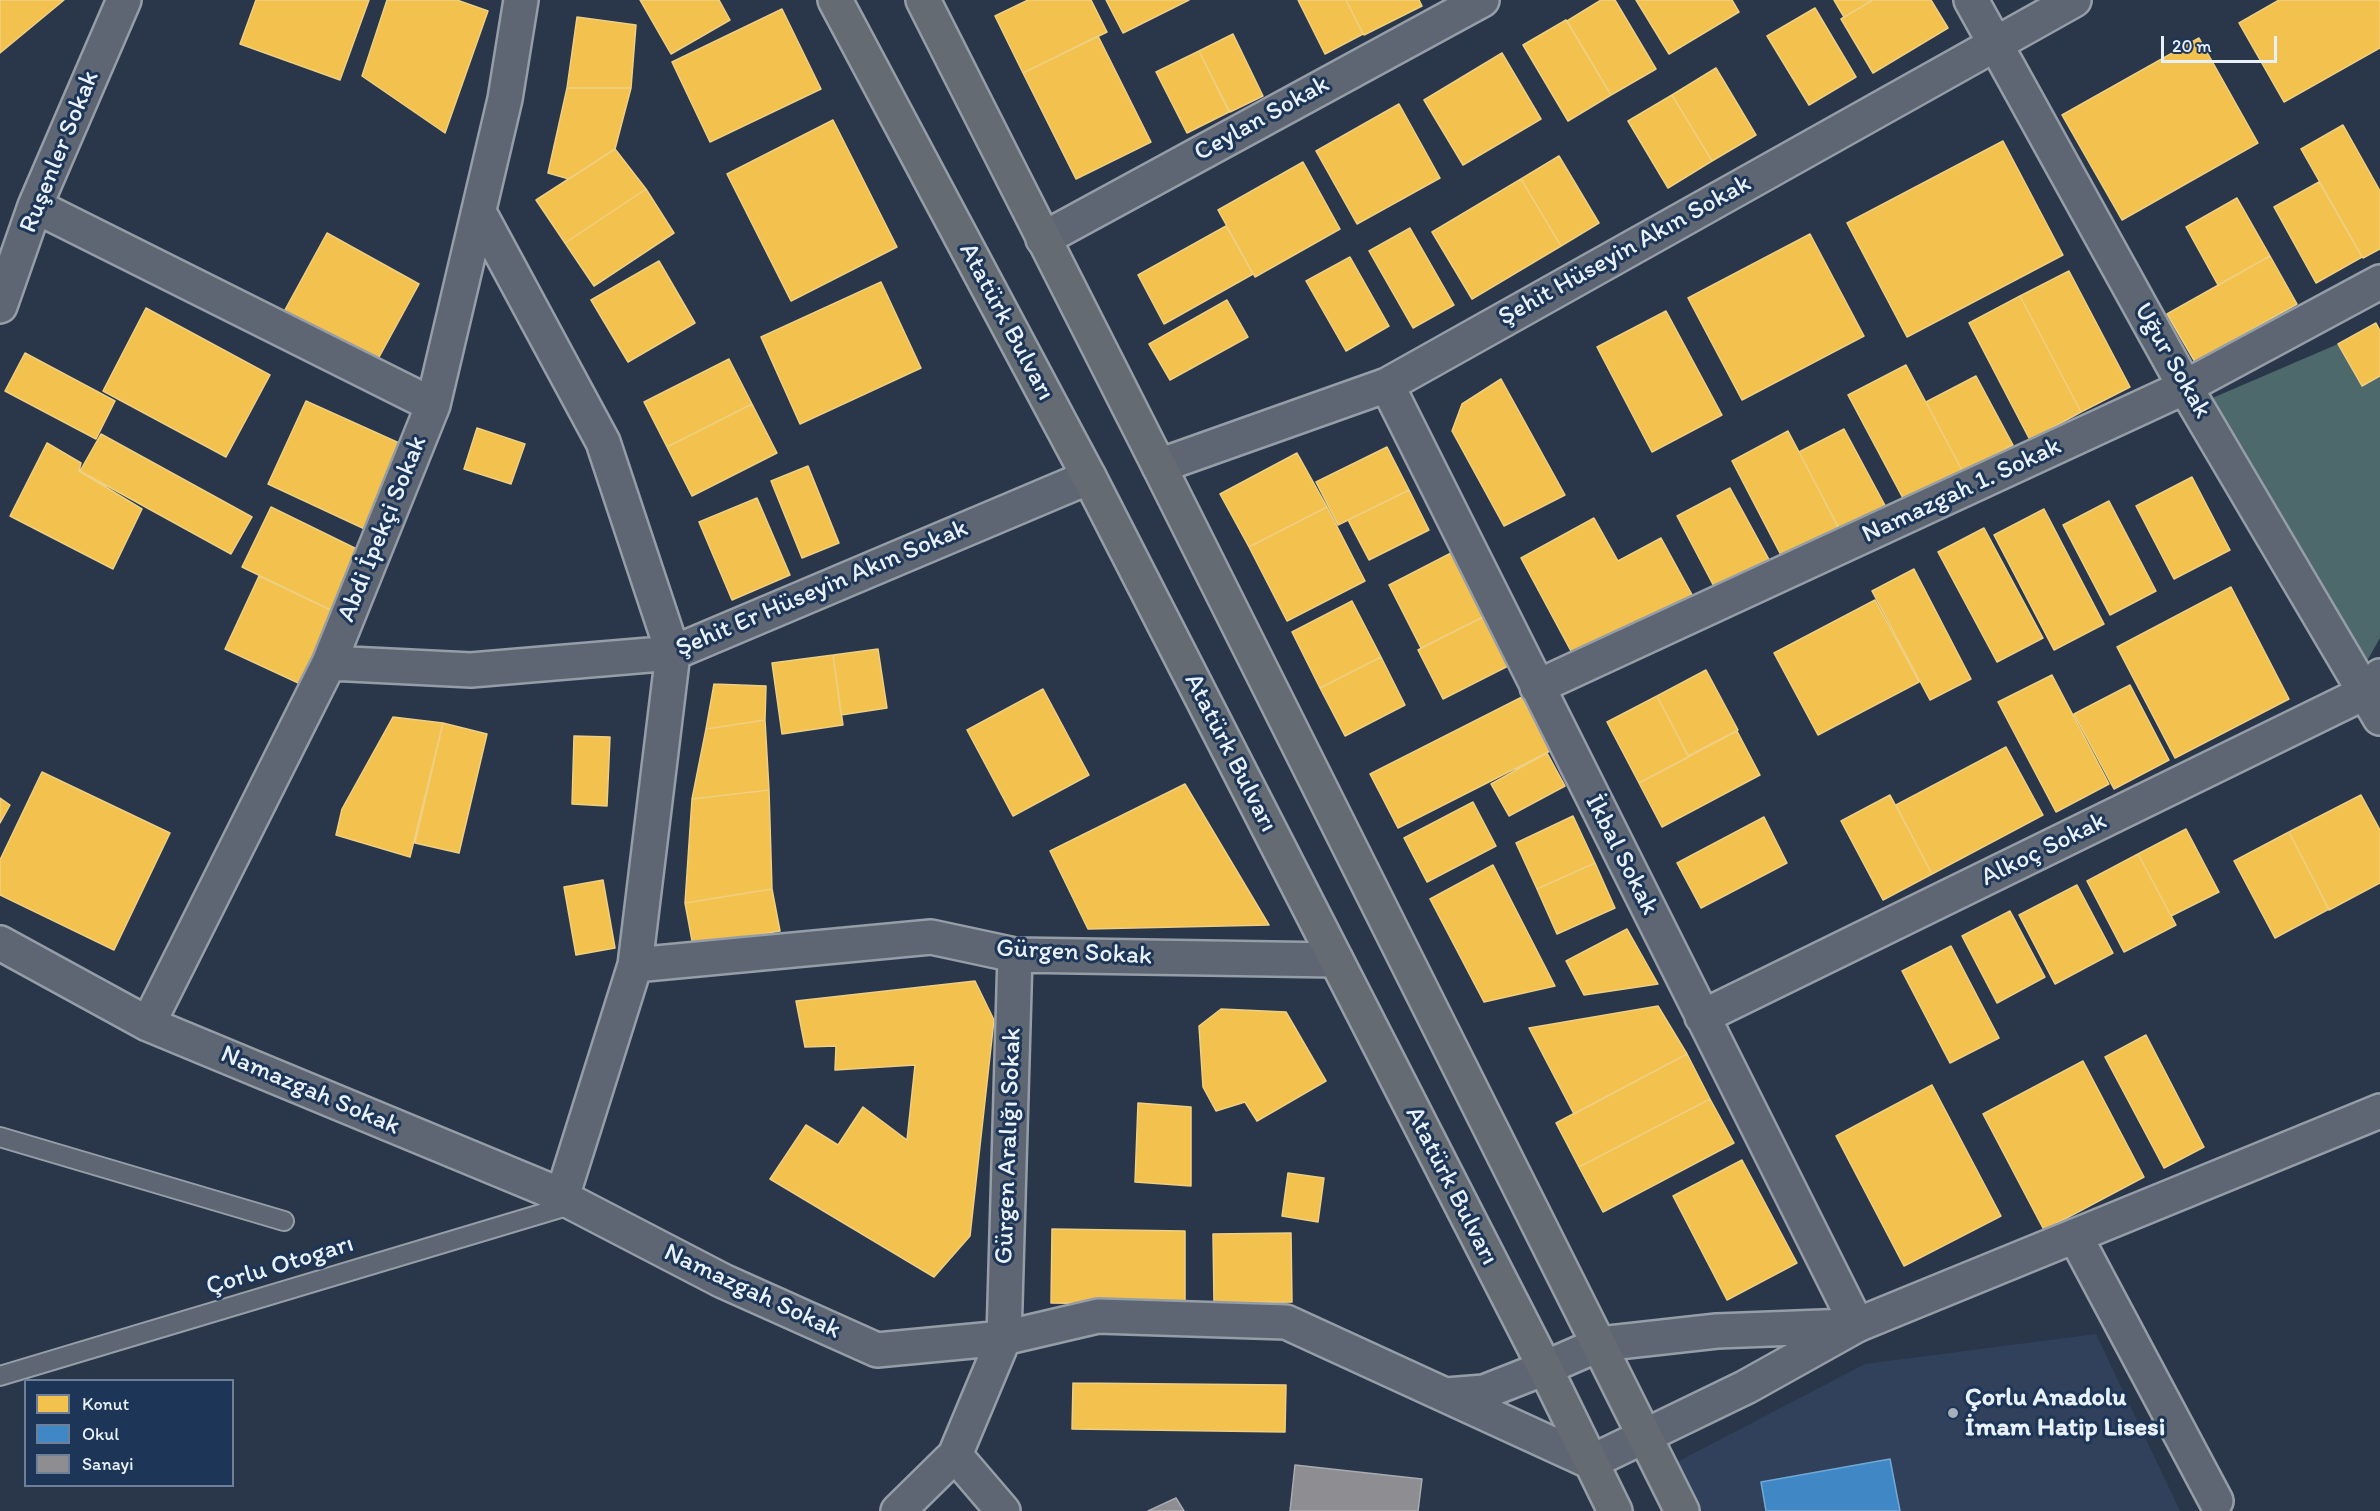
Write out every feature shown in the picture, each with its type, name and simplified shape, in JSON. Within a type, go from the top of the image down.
[{"type":"main road","name":"Atatürk Bulvarı","points":[[835,0],[1089,477],[1545,1368],[1615,1511]]},
{"type":"main road","points":[[923,0],[1682,1511]]},
{"type":"street","name":"Ruşenler Sokak","points":[[0,306],[35,206],[124,0]]},
{"type":"street","name":"Abdi İpekçi Sokak","points":[[148,1024],[329,663],[433,405],[505,99],[521,0]]},
{"type":"street","name":"Ceylan Sokak","points":[[1043,239],[1482,0]]},
{"type":"street","name":"Uğur Sokak","points":[[1971,0],[2186,387],[2375,695]]},
{"type":"street","name":"Şehit Hüseyin Akın Sokak","points":[[1159,466],[1387,385],[2074,0]]},
{"type":"street","points":[[35,206],[433,405]]},
{"type":"street","points":[[479,212],[603,442],[673,653],[635,965],[568,1201]]},
{"type":"street","name":"Namazgah 1. Sokak","points":[[1537,687],[2186,387],[2380,282]]},
{"type":"street","name":"İkbal Sokak","points":[[1387,385],[1857,1325]]},
{"type":"street","name":"Şehit Er Hüseyin Akın Sokak","points":[[329,663],[471,670],[673,653],[1089,477]]},
{"type":"street","name":"Alkoç Sokak","points":[[1702,1017],[2375,695]]},
{"type":"street","name":"Gürgen Sokak","points":[[635,965],[931,937],[1015,955],[1336,960]]},
{"type":"street","name":"Namazgah Sokak","points":[[0,943],[148,1024],[568,1201],[723,1281],[877,1350],[1004,1338],[1098,1316],[1286,1322],[1446,1395],[1484,1392],[1600,1344],[1717,1332],[1857,1325]]},
{"type":"street","name":"Gürgen Aralığı Sokak","points":[[1004,1338],[1015,955]]},
{"type":"street","points":[[1446,1395],[1591,1462],[1746,1387],[1857,1325],[2380,1111]]},
{"type":"street","points":[[2075,1236],[2216,1501]]},
{"type":"street","points":[[898,1511],[955,1455],[1004,1338]]},
{"type":"street","points":[[955,1455],[1003,1511]]},
{"type":"lane","points":[[0,1137],[284,1221]]},
{"type":"lane","name":"Çorlu Otogarı","points":[[0,1376],[568,1201]]},
{"type":"shaded area","name":"Çorlu Anadolu İmam Hatip Lisesi","points":[[2096,1334],[2180,1511],[1699,1511],[1677,1462],[1865,1364]]},
{"type":"green space","points":[[2338,344],[2362,386],[2380,376],[2380,638],[2367,661],[2210,399]]},
{"type":"building: Konut","points":[[0,0],[64,0],[0,53]]},
{"type":"building: Konut","points":[[256,0],[369,0],[340,80],[240,44]]},
{"type":"building: Konut","points":[[387,0],[457,0],[488,11],[445,133],[362,76]]},
{"type":"building: Konut","points":[[640,0],[719,0],[730,20],[671,54]]},
{"type":"building: Konut","points":[[1028,0],[1091,0],[1107,32],[1023,73],[995,16]]},
{"type":"building: Konut","points":[[1106,0],[1189,0],[1123,33]]},
{"type":"building: Konut","points":[[1298,0],[1346,0],[1363,34],[1325,54]]},
{"type":"building: Konut","points":[[1346,0],[1419,0],[1422,6],[1364,35]]},
{"type":"building: Konut","points":[[1601,0],[1615,0],[1656,69],[1611,95],[1567,21]]},
{"type":"building: Konut","points":[[1636,0],[1732,0],[1739,12],[1669,54]]},
{"type":"building: Konut","points":[[1834,0],[1873,0],[1844,17]]},
{"type":"building: Konut","points":[[1873,0],[1931,0],[1948,28],[1873,73],[1841,19]]},
{"type":"building: Konut","points":[[2279,0],[2380,0],[2380,48],[2284,102],[2239,23]]},
{"type":"building: Konut","points":[[1815,8],[1856,77],[1809,105],[1767,36]]},
{"type":"building: Konut","points":[[782,9],[821,89],[710,142],[672,62]]},
{"type":"building: Konut","points":[[577,17],[636,25],[631,88],[567,88]]},
{"type":"building: Konut","points":[[1566,20],[1611,95],[1568,121],[1523,45]]},
{"type":"building: Konut","points":[[1233,34],[1263,96],[1230,112],[1199,51]]},
{"type":"building: Konut","points":[[1098,36],[1151,142],[1076,179],[1023,73]]},
{"type":"building: Konut","points":[[2199,38],[2258,143],[2122,220],[2062,115]]},
{"type":"building: Konut","points":[[1199,51],[1229,112],[1187,133],[1156,72]]},
{"type":"building: Konut","points":[[1502,53],[1541,119],[1463,165],[1424,100]]},
{"type":"building: Konut","points":[[1716,68],[1756,135],[1712,161],[1672,95]]},
{"type":"building: Konut","points":[[567,88],[631,88],[615,149],[569,179],[548,173]]},
{"type":"building: Konut","points":[[1672,95],[1712,161],[1668,188],[1628,121]]},
{"type":"building: Konut","points":[[1399,104],[1440,178],[1357,224],[1316,151]]},
{"type":"building: Konut","points":[[833,120],[897,247],[791,301],[727,174]]},
{"type":"building: Konut","points":[[2343,125],[2380,191],[2380,249],[2363,258],[2301,149]]},
{"type":"building: Konut","points":[[2003,141],[2063,255],[1907,337],[1847,223]]},
{"type":"building: Konut","points":[[615,149],[646,189],[565,243],[536,200]]},
{"type":"building: Konut","points":[[1559,156],[1599,223],[1561,246],[1521,179]]},
{"type":"building: Konut","points":[[1303,162],[1340,229],[1255,277],[1218,210]]},
{"type":"building: Konut","points":[[1521,179],[1561,246],[1472,299],[1432,232]]},
{"type":"building: Konut","points":[[2319,182],[2362,257],[2316,283],[2274,207]]},
{"type":"building: Konut","points":[[646,189],[674,233],[594,286],[565,243]]},
{"type":"building: Konut","points":[[2237,198],[2270,256],[2218,285],[2186,227]]},
{"type":"building: Konut","points":[[1226,226],[1253,274],[1164,324],[1138,275]]},
{"type":"building: Konut","points":[[1410,228],[1454,305],[1413,328],[1369,251]]},
{"type":"building: Konut","points":[[327,233],[419,284],[372,370],[280,319]]},
{"type":"building: Konut","points":[[1810,234],[1864,336],[1742,400],[1688,298]]},
{"type":"building: Konut","points":[[2270,256],[2297,304],[2195,362],[2167,314]]},
{"type":"building: Konut","points":[[1350,257],[1389,326],[1346,351],[1306,281]]},
{"type":"building: Konut","points":[[659,261],[695,323],[628,362],[591,300]]},
{"type":"building: Konut","points":[[2069,271],[2130,387],[2081,412],[2020,296]]},
{"type":"building: Konut","points":[[881,282],[921,368],[800,424],[761,337]]},
{"type":"building: Konut","points":[[2020,296],[2081,412],[2030,440],[1969,323]]},
{"type":"building: Konut","points":[[1227,300],[1248,337],[1170,380],[1149,344]]},
{"type":"building: Konut","points":[[146,308],[270,375],[226,457],[103,391]]},
{"type":"building: Konut","points":[[1666,311],[1722,415],[1652,452],[1597,347]]},
{"type":"building: Konut","points":[[2376,323],[2380,331],[2380,376],[2362,386],[2338,344]]},
{"type":"building: Konut","points":[[25,353],[115,401],[96,439],[5,391]]},
{"type":"building: Konut","points":[[729,359],[752,404],[667,447],[644,402]]},
{"type":"building: Konut","points":[[1906,365],[1963,472],[1905,502],[1848,395]]},
{"type":"building: Konut","points":[[1976,376],[2013,445],[1963,472],[1926,402]]},
{"type":"building: Konut","points":[[1501,379],[1565,495],[1504,526],[1452,431],[1462,404]]},
{"type":"building: Konut","points":[[306,401],[408,447],[369,531],[268,484]]},
{"type":"building: Konut","points":[[752,404],[777,453],[692,496],[667,447]]},
{"type":"building: Konut","points":[[477,428],[525,444],[511,484],[464,469]]},
{"type":"building: Konut","points":[[1844,429],[1888,511],[1842,535],[1799,452]]},
{"type":"building: Konut","points":[[1788,431],[1840,530],[1783,559],[1732,461]]},
{"type":"building: Konut","points":[[101,434],[252,517],[231,554],[80,471]]},
{"type":"building: Konut","points":[[47,443],[81,463],[79,471],[142,509],[113,569],[10,516]]},
{"type":"building: Konut","points":[[1387,447],[1409,490],[1338,525],[1316,482]]},
{"type":"building: Konut","points":[[1297,453],[1327,507],[1249,547],[1220,494]]},
{"type":"building: Konut","points":[[808,466],[839,543],[802,558],[771,481]]},
{"type":"building: Konut","points":[[2192,477],[2230,550],[2174,579],[2136,506]]},
{"type":"building: Konut","points":[[1730,488],[1772,565],[1718,594],[1677,516]]},
{"type":"building: Konut","points":[[1409,490],[1429,530],[1369,560],[1348,520]]},
{"type":"building: Konut","points":[[757,498],[790,575],[732,600],[699,522]]},
{"type":"building: Konut","points":[[2109,501],[2156,591],[2110,615],[2063,525]]},
{"type":"building: Konut","points":[[271,507],[369,555],[341,615],[242,567]]},
{"type":"building: Konut","points":[[1327,507],[1365,581],[1287,621],[1249,547]]},
{"type":"building: Konut","points":[[2044,509],[2104,624],[2054,650],[1994,535]]},
{"type":"building: Konut","points":[[1594,518],[1618,561],[1661,538],[1696,602],[1579,666],[1521,558]]},
{"type":"building: Konut","points":[[1984,528],[2043,638],[1997,662],[1938,552]]},
{"type":"building: Konut","points":[[1455,551],[1487,615],[1421,648],[1389,585]]},
{"type":"building: Konut","points":[[1914,569],[1971,679],[1930,700],[1872,591]]},
{"type":"building: Konut","points":[[259,576],[341,615],[307,687],[225,649]]},
{"type":"building: Konut","points":[[2231,587],[2289,699],[2175,758],[2117,647]]},
{"type":"building: Konut","points":[[1875,600],[1919,682],[1818,735],[1774,653]]},
{"type":"building: Konut","points":[[1352,601],[1381,657],[1320,688],[1292,632]]},
{"type":"building: Konut","points":[[1487,615],[1512,664],[1443,699],[1418,650]]},
{"type":"building: Konut","points":[[878,649],[887,708],[841,715],[833,655]]},
{"type":"building: Konut","points":[[833,655],[843,725],[782,734],[772,663]]},
{"type":"building: Konut","points":[[1381,657],[1405,705],[1345,736],[1320,688]]},
{"type":"building: Konut","points":[[1706,670],[1738,730],[1688,756],[1657,696]]},
{"type":"building: Konut","points":[[2052,675],[2109,784],[2056,812],[1998,702]]},
{"type":"building: Konut","points":[[714,684],[766,686],[765,720],[706,729]]},
{"type":"building: Konut","points":[[2130,685],[2169,760],[2114,789],[2074,714]]},
{"type":"building: Konut","points":[[1043,689],[1089,775],[1013,816],[967,730]]},
{"type":"building: Konut","points":[[1657,696],[1689,757],[1639,783],[1607,722]]},
{"type":"building: Konut","points":[[1522,697],[1550,751],[1398,828],[1370,774]]},
{"type":"building: Konut","points":[[393,717],[443,723],[410,857],[336,835],[342,809]]},
{"type":"building: Konut","points":[[765,720],[769,790],[692,799],[706,729]]},
{"type":"building: Konut","points":[[443,723],[487,734],[459,853],[415,843]]},
{"type":"building: Konut","points":[[1737,731],[1760,775],[1662,827],[1639,783]]},
{"type":"building: Konut","points":[[574,736],[610,737],[607,806],[572,804]]},
{"type":"building: Konut","points":[[2006,747],[2043,815],[1932,874],[1896,805]]},
{"type":"building: Konut","points":[[1547,753],[1565,786],[1509,816],[1491,784]]},
{"type":"building: Konut","points":[[42,772],[170,833],[114,950],[0,895],[0,860]]},
{"type":"building: Konut","points":[[1185,784],[1269,925],[1088,929],[1050,851]]},
{"type":"building: Konut","points":[[769,790],[772,889],[685,903],[692,799]]},
{"type":"building: Konut","points":[[1890,795],[1932,874],[1883,900],[1841,821]]},
{"type":"building: Konut","points":[[2361,795],[2380,830],[2380,883],[2329,910],[2289,832]]},
{"type":"building: Konut","points":[[0,798],[10,805],[0,823]]},
{"type":"building: Konut","points":[[1473,802],[1496,846],[1427,882],[1404,838]]},
{"type":"building: Konut","points":[[1573,816],[1595,863],[1537,889],[1516,843]]},
{"type":"building: Konut","points":[[1764,817],[1787,863],[1701,908],[1677,863]]},
{"type":"building: Konut","points":[[2186,829],[2219,892],[2171,916],[2138,854]]},
{"type":"building: Konut","points":[[2289,832],[2329,909],[2275,938],[2234,861]]},
{"type":"building: Konut","points":[[2138,854],[2176,925],[2124,952],[2087,881]]},
{"type":"building: Konut","points":[[1595,863],[1615,908],[1557,934],[1537,889]]},
{"type":"building: Konut","points":[[1493,865],[1555,986],[1484,1002],[1430,899]]},
{"type":"building: Konut","points":[[603,880],[615,948],[576,955],[564,887]]},
{"type":"building: Konut","points":[[2077,885],[2113,953],[2055,984],[2019,915]]},
{"type":"building: Konut","points":[[772,889],[780,931],[693,946],[685,903]]},
{"type":"building: Konut","points":[[2010,911],[2045,977],[1997,1003],[1962,936]]},
{"type":"building: Konut","points":[[1627,929],[1658,984],[1584,995],[1566,961]]},
{"type":"building: Konut","points":[[1951,946],[1999,1038],[1950,1063],[1902,971]]},
{"type":"building: Konut","points":[[975,981],[994,1020],[970,1236],[934,1277],[770,1179],[806,1125],[838,1145],[863,1107],[907,1140],[915,1065],[835,1070],[836,1046],[805,1047],[796,1001]]},
{"type":"building: Konut","points":[[1658,1006],[1687,1054],[1574,1114],[1529,1028]]},
{"type":"building: Konut","points":[[1221,1009],[1286,1012],[1326,1081],[1257,1121],[1245,1102],[1216,1111],[1203,1087],[1199,1026]]},
{"type":"building: Konut","points":[[2146,1035],[2204,1147],[2164,1168],[2105,1057]]},
{"type":"building: Konut","points":[[1687,1054],[1710,1099],[1579,1167],[1556,1123]]},
{"type":"building: Konut","points":[[2083,1061],[2144,1177],[2044,1230],[1983,1114]]},
{"type":"building: Konut","points":[[1932,1085],[2001,1216],[1904,1266],[1836,1136]]},
{"type":"building: Konut","points":[[1710,1099],[1734,1143],[1603,1212],[1579,1167]]},
{"type":"building: Konut","points":[[1138,1103],[1191,1107],[1191,1186],[1135,1182]]},
{"type":"building: Konut","points":[[1742,1160],[1797,1263],[1727,1300],[1673,1196]]},
{"type":"building: Konut","points":[[1288,1173],[1324,1178],[1318,1222],[1282,1216]]},
{"type":"building: Konut","points":[[1052,1229],[1185,1231],[1185,1305],[1051,1303]]},
{"type":"building: Konut","points":[[1291,1233],[1292,1302],[1214,1303],[1213,1234]]},
{"type":"building: Konut","points":[[1073,1383],[1286,1385],[1285,1432],[1072,1429]]},
{"type":"building: Okul","points":[[1890,1459],[1900,1511],[1766,1511],[1761,1482]]},
{"type":"building: Sanayi","points":[[1295,1465],[1422,1479],[1418,1511],[1290,1511]]},
{"type":"building: Sanayi","points":[[1176,1498],[1184,1511],[1148,1511]]},
{"type":"place","name":"Çorlu Anadolu İmam Hatip Lisesi","points":[[1953,1413]]}]
